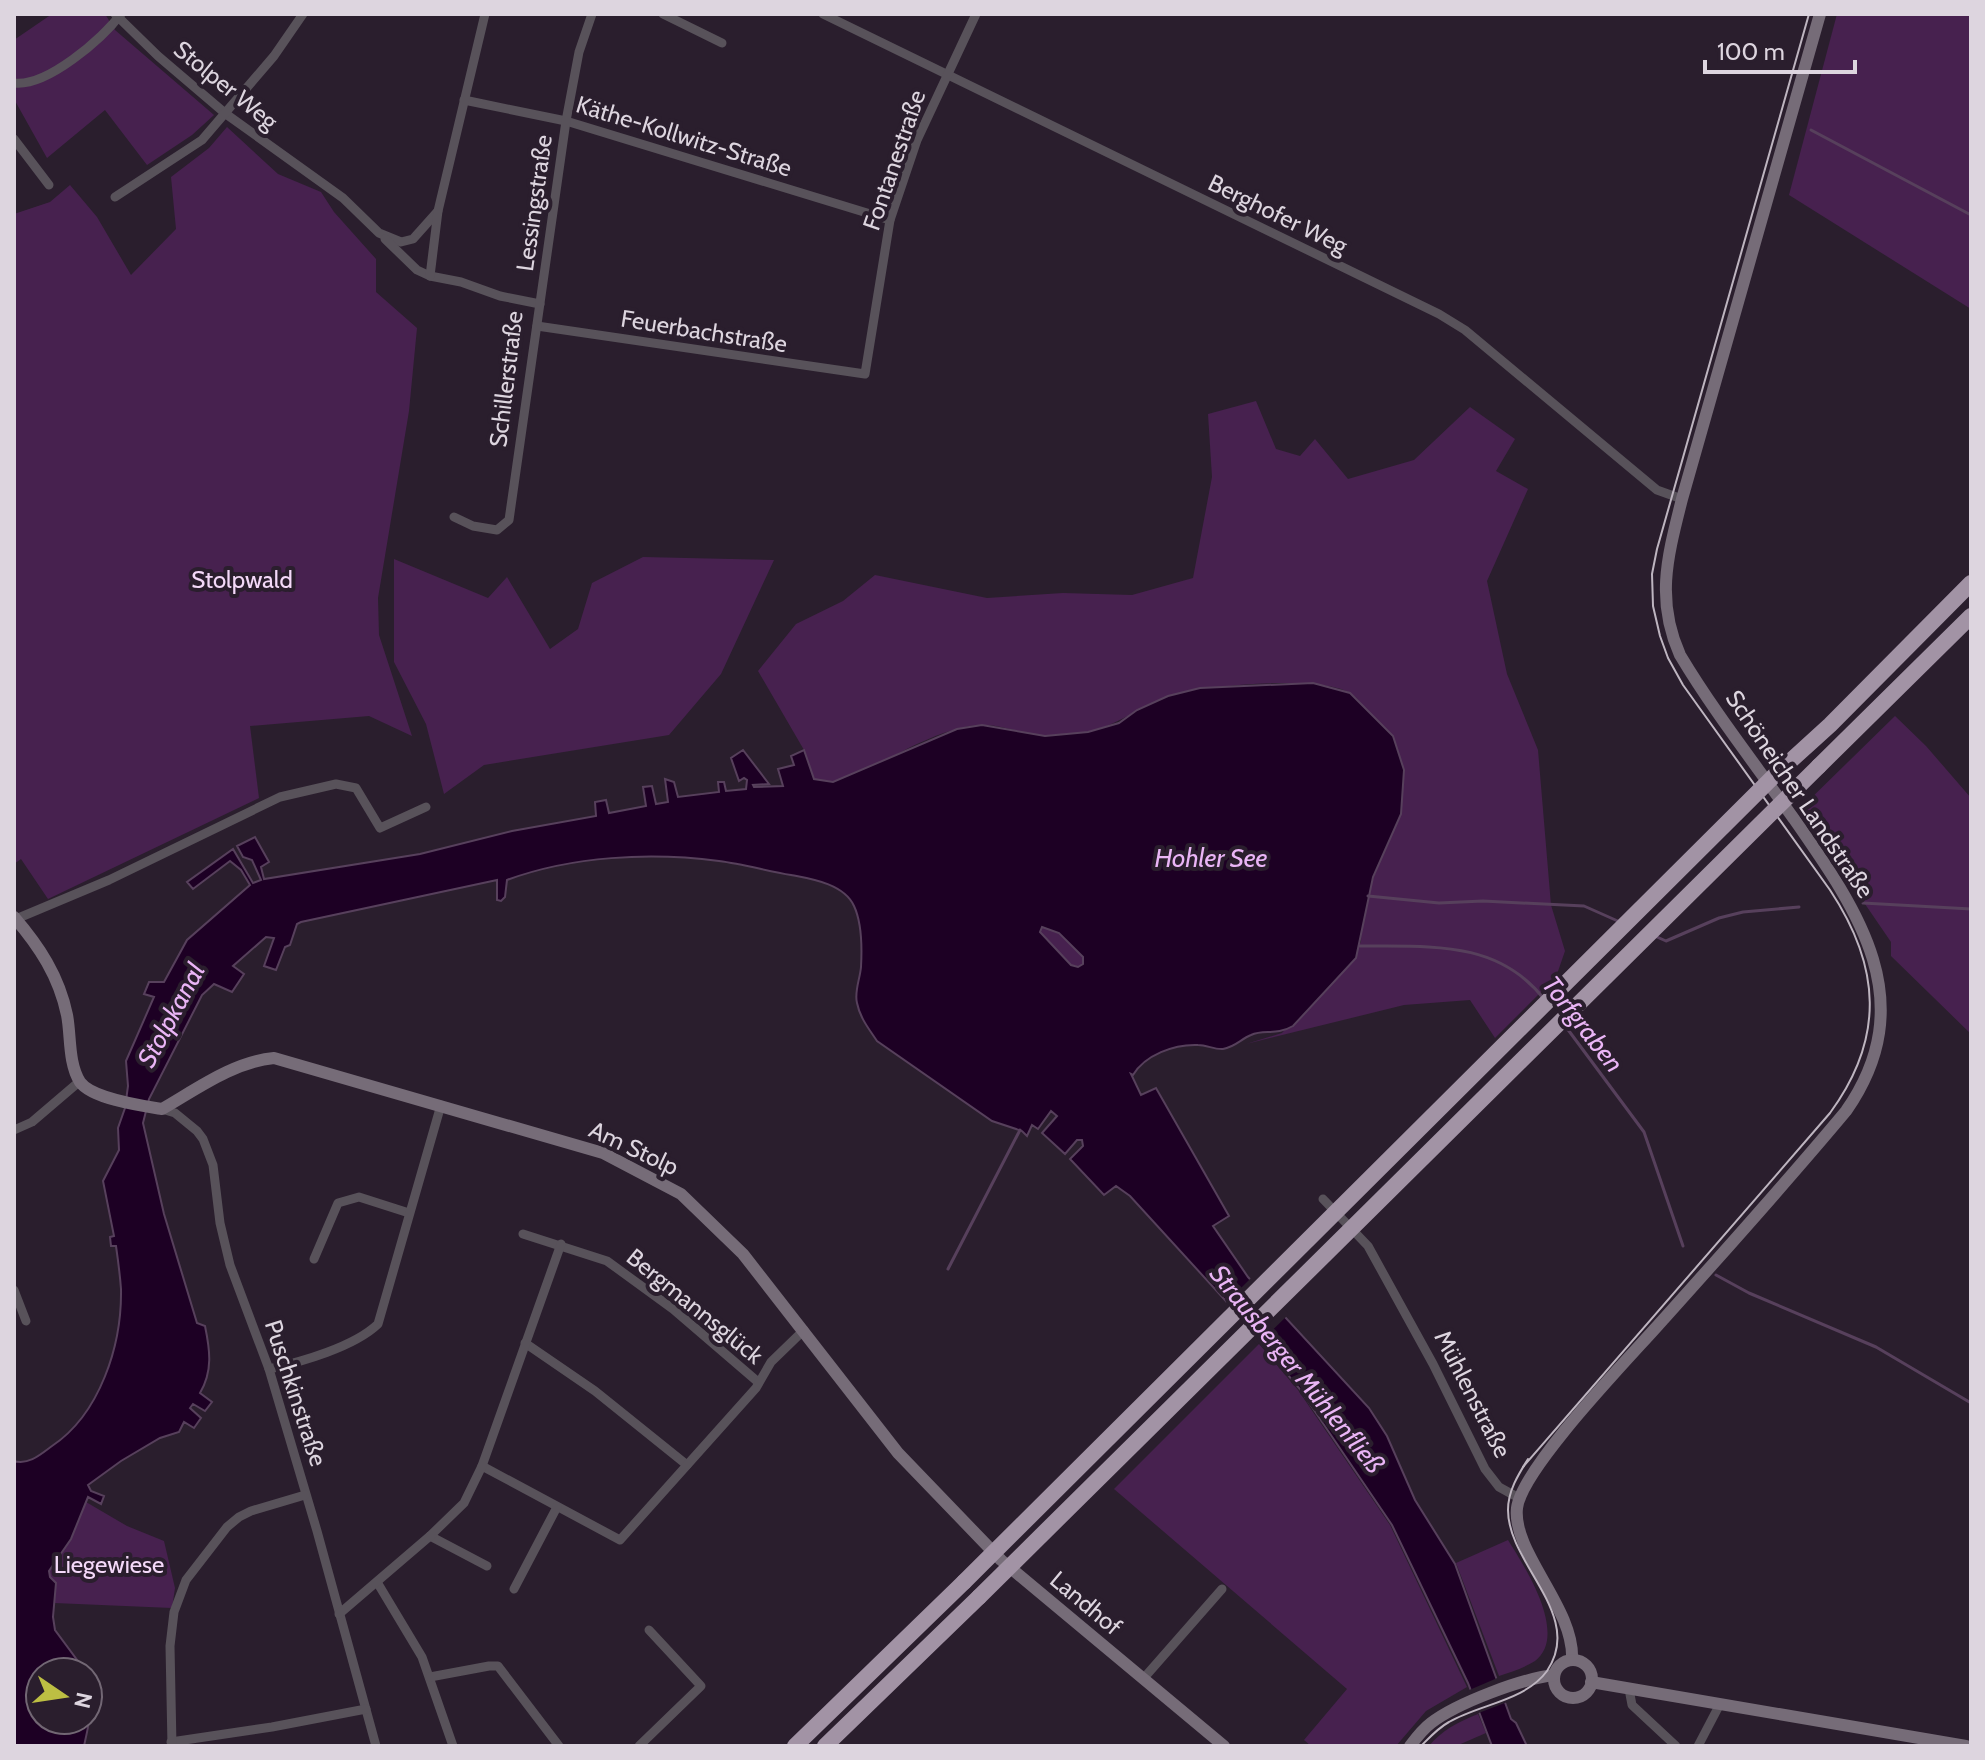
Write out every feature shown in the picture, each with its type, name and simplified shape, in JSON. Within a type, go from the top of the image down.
[{"type":"highway","points":[[795,1746],[1971,583]]},
{"type":"highway","points":[[825,1746],[1971,616]]},
{"type":"main road","name":"Schöneicher Landstraße","points":[[1519,1498],[1536,1467],[1846,1111],[1865,1079],[1878,1032],[1880,1004],[1876,967],[1869,940],[1854,910],[1832,872],[1691,674],[1676,646],[1667,615],[1665,577],[1682,499],[1820,14]]},
{"type":"main road","points":[[15,918],[53,970],[60,987],[72,1060],[80,1081],[112,1099],[158,1108]]},
{"type":"main road","name":"Am Stolp","points":[[158,1108],[230,1071],[258,1060],[274,1058],[603,1153],[681,1194],[743,1254],[898,1453],[1001,1560]]},
{"type":"main road","points":[[1519,1498],[1519,1531],[1560,1611],[1572,1644],[1572,1660]]},
{"type":"main road","name":"Landhof","points":[[1001,1560],[1224,1746]]},
{"type":"main road","points":[[1572,1660],[1587,1666],[1591,1682],[1586,1692],[1569,1697],[1559,1692],[1554,1675],[1560,1664],[1572,1660]]},
{"type":"main road","points":[[1410,1746],[1429,1724],[1456,1708],[1523,1681],[1554,1675]]},
{"type":"main road","points":[[1591,1682],[1966,1746]]},
{"type":"street","points":[[115,197],[202,140],[274,56],[303,14]]},
{"type":"street","points":[[430,276],[438,211],[485,14]]},
{"type":"street","name":"Lessingstraße","points":[[540,304],[566,121],[579,52],[592,14]]},
{"type":"street","points":[[663,14],[722,43]]},
{"type":"street","name":"Berghofer Weg","points":[[823,14],[1439,314],[1465,330],[1657,490],[1682,499]]},
{"type":"street","name":"Fontanestraße","points":[[865,374],[890,220],[917,140],[976,14]]},
{"type":"street","points":[[14,83],[22,84],[46,75],[85,50],[118,15]]},
{"type":"street","name":"Stolper Weg","points":[[118,15],[158,56],[226,114],[343,198],[417,270],[430,276]]},
{"type":"street","name":"Käthe-Kollwitz-Straße","points":[[464,100],[566,121],[890,220]]},
{"type":"street","points":[[14,139],[49,185]]},
{"type":"street","points":[[379,233],[401,242],[413,239],[438,211]]},
{"type":"street","name":"Schillerstraße","points":[[430,276],[540,304],[509,520],[497,530],[473,526],[454,517]]},
{"type":"street","name":"Feuerbachstraße","points":[[537,326],[865,374]]},
{"type":"street","points":[[15,918],[109,880],[280,797],[336,784],[356,788],[380,828],[426,807]]},
{"type":"street","points":[[14,1130],[32,1122],[80,1081]]},
{"type":"street","points":[[269,1369],[310,1360],[370,1331],[378,1324],[441,1105]]},
{"type":"street","name":"Puschkinstraße","points":[[158,1108],[175,1113],[203,1139],[213,1165],[220,1223],[230,1265],[269,1369],[376,1746]]},
{"type":"street","points":[[314,1259],[338,1203],[359,1197],[409,1213]]},
{"type":"street","name":"Mühlenstraße","points":[[1323,1199],[1368,1246],[1433,1364],[1485,1469],[1499,1487],[1519,1498]]},
{"type":"street","name":"Bergmannsglück","points":[[523,1234],[607,1261],[673,1309],[758,1382]]},
{"type":"street","points":[[339,1614],[464,1503],[482,1466],[561,1244]]},
{"type":"street","points":[[14,1290],[26,1321]]},
{"type":"street","name":"Bergmannsglück","points":[[482,1466],[620,1540],[756,1388],[771,1362],[804,1330]]},
{"type":"street","points":[[525,1343],[595,1391],[687,1465]]},
{"type":"street","points":[[305,1495],[239,1517],[227,1527],[186,1580],[174,1612],[170,1646],[172,1744],[366,1709]]},
{"type":"street","points":[[514,1589],[557,1507]]},
{"type":"street","points":[[430,1536],[487,1566]]},
{"type":"street","points":[[377,1582],[411,1638],[430,1677],[453,1746]]},
{"type":"street","points":[[1143,1679],[1222,1589]]},
{"type":"street","points":[[639,1746],[701,1686],[649,1630]]},
{"type":"street","points":[[430,1677],[498,1666],[559,1746]]},
{"type":"street","points":[[1629,1689],[1632,1705],[1676,1746]]},
{"type":"street","points":[[1698,1746],[1720,1704]]},
{"type":"green space","points":[[52,14],[105,14],[115,30],[214,115],[192,135],[147,165],[105,110],[47,158],[14,99],[14,40]]},
{"type":"green space","points":[[1837,14],[1971,14],[1971,309],[1789,195]]},
{"type":"green space","name":"Stolpwald","points":[[227,127],[278,174],[321,192],[334,212],[376,259],[376,292],[417,328],[409,411],[378,598],[379,635],[412,736],[369,716],[250,726],[259,798],[48,899],[21,859],[14,864],[14,214],[50,202],[70,185],[97,217],[131,275],[176,229],[171,177],[209,148]]},
{"type":"green space","points":[[1256,401],[1276,449],[1300,456],[1315,439],[1348,479],[1414,460],[1470,407],[1515,439],[1496,471],[1528,489],[1487,581],[1507,674],[1538,750],[1551,905],[1565,951],[1556,977],[1495,1038],[1470,1000],[1404,1005],[1246,1044],[1282,1033],[1361,942],[1369,892],[1401,814],[1382,748],[1368,715],[1350,693],[1335,688],[1289,683],[1209,688],[1170,696],[1098,729],[1066,735],[1038,735],[986,725],[958,728],[928,739],[873,767],[960,811],[1164,1051],[1140,1063],[1134,1073],[814,779],[804,750],[758,671],[796,624],[843,601],[875,575],[987,598],[1063,593],[1132,595],[1193,578],[1212,477],[1208,414]]},
{"type":"green space","points":[[643,557],[774,560],[721,674],[669,735],[484,765],[444,794],[426,724],[394,662],[394,559],[488,598],[507,577],[550,649],[578,629],[592,583]]},
{"type":"green space","points":[[1895,716],[1971,798],[1971,1034],[1891,956],[1891,942],[1800,809]]},
{"type":"green space","points":[[1259,1344],[1298,1390],[1390,1525],[1467,1687],[1426,1711],[1396,1746],[1311,1746],[1304,1740],[1347,1689],[1114,1489]]},
{"type":"green space","name":"Liegewiese","points":[[86,1502],[127,1526],[164,1541],[175,1588],[172,1608],[54,1603],[56,1583],[49,1571],[71,1539]]},
{"type":"green space","points":[[1508,1540],[1541,1601],[1548,1635],[1544,1649],[1535,1661],[1499,1676],[1456,1563]]},
{"type":"green space","points":[[1478,1714],[1486,1733],[1456,1746],[1429,1746],[1451,1727]]},
{"type":"water","name":"Hohler See","points":[[1313,683],[1350,693],[1393,736],[1404,770],[1401,814],[1373,877],[1356,958],[1293,1026],[1281,1031],[1256,1033],[1223,1049],[1189,1045],[1170,1049],[1153,1056],[1131,1074],[1141,1095],[1156,1088],[1229,1216],[1213,1226],[1248,1277],[1369,1408],[1387,1436],[1415,1500],[1455,1564],[1511,1719],[1527,1746],[1492,1746],[1468,1683],[1392,1525],[1299,1388],[1225,1300],[1130,1196],[1116,1186],[1104,1195],[1070,1159],[1083,1146],[1082,1140],[1077,1140],[1065,1154],[1042,1133],[1057,1116],[1051,1111],[1038,1129],[1032,1125],[1027,1136],[1022,1131],[992,1121],[877,1041],[856,999],[861,967],[861,936],[857,913],[843,892],[818,881],[737,864],[693,858],[639,857],[584,861],[532,872],[507,880],[505,897],[501,901],[497,900],[497,880],[301,922],[297,924],[290,945],[285,947],[276,970],[264,966],[274,938],[266,937],[233,966],[244,974],[232,992],[214,984],[202,995],[149,1099],[143,1123],[164,1214],[197,1323],[205,1326],[209,1360],[207,1377],[200,1393],[212,1402],[205,1411],[193,1404],[190,1408],[201,1418],[194,1428],[184,1422],[179,1432],[160,1438],[88,1485],[91,1491],[104,1496],[101,1504],[88,1497],[71,1539],[49,1571],[56,1583],[55,1630],[74,1656],[24,1656],[24,1736],[86,1736],[84,1746],[14,1746],[14,1461],[25,1462],[34,1458],[69,1432],[95,1397],[112,1355],[121,1289],[116,1246],[111,1246],[110,1237],[114,1236],[103,1181],[119,1150],[118,1128],[128,1086],[126,1061],[154,997],[144,994],[149,982],[164,982],[187,940],[250,885],[241,870],[230,861],[193,889],[187,882],[233,849],[253,883],[261,880],[252,860],[243,857],[237,846],[255,837],[269,862],[261,867],[264,879],[420,854],[512,831],[596,816],[595,802],[606,800],[609,813],[646,806],[643,787],[652,786],[656,804],[668,802],[665,779],[674,782],[678,797],[719,792],[718,782],[724,782],[726,791],[746,789],[747,780],[739,781],[731,758],[743,750],[769,784],[754,787],[783,786],[778,769],[794,765],[791,756],[804,750],[814,779],[833,782],[957,729],[982,725],[1045,736],[1088,732],[1119,723],[1137,710],[1168,696],[1200,688]],"holes":[[[1042,927],[1059,933],[1083,957],[1083,964],[1078,967],[1071,965],[1040,932]]]},
{"type":"pier","points":[[1253,1276],[1289,1314],[1257,1345],[1224,1305]]},
{"type":"pier","points":[[1502,1676],[1510,1701],[1476,1714],[1467,1691]]},
{"type":"waterway","points":[[1811,130],[1971,215]]},
{"type":"waterway","points":[[1368,896],[1439,903],[1483,901],[1584,906],[1620,922]]},
{"type":"waterway","points":[[1863,903],[1971,909]]},
{"type":"waterway","points":[[1657,937],[1666,941],[1719,918],[1743,912],[1799,907]]},
{"type":"waterway","name":"Torfgraben","points":[[1360,946],[1436,947],[1483,956],[1525,980],[1544,999]]},
{"type":"waterway","name":"Torfgraben","points":[[1566,1027],[1644,1132],[1683,1246]]},
{"type":"waterway","points":[[948,1269],[1020,1130]]},
{"type":"waterway","name":"Torfgraben","points":[[1716,1275],[1749,1293],[1876,1347],[1971,1403]]},
{"type":"tram line","points":[[1523,1467],[1830,1113],[1848,1085],[1868,1030],[1870,1002],[1867,975],[1847,919],[1830,890],[1683,685],[1668,658],[1653,606],[1652,574],[1657,549],[1809,14]]},
{"type":"tram line","points":[[1421,1746],[1449,1722],[1527,1689],[1547,1671],[1556,1650],[1557,1630],[1551,1610],[1519,1550],[1511,1530],[1508,1510],[1517,1477],[1528,1459]]},
{"type":"water label","name":"Stolpkanal","points":[[171,1015]]},
{"type":"water label","name":"Strausberger Mühlenfließ","points":[[1297,1369]]}]
